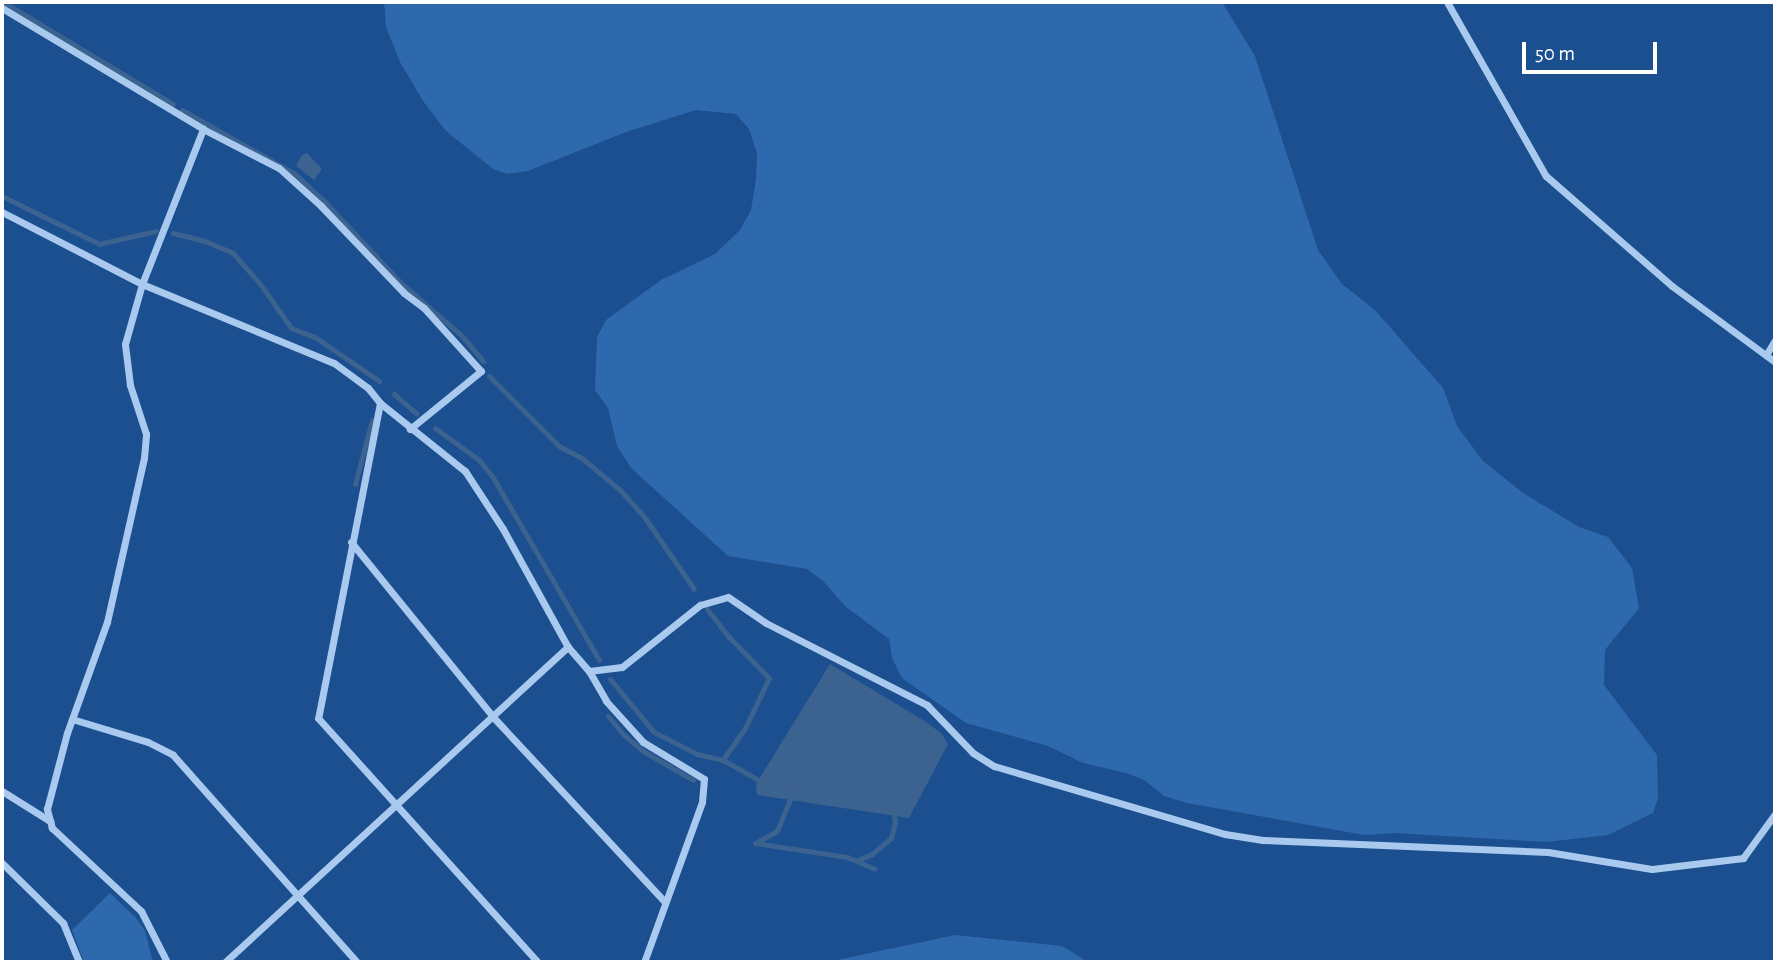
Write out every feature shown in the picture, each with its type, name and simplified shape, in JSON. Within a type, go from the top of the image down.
[{"type":"street","points":[[1447,2],[1546,176],[1672,286],[1775,362]]},
{"type":"street","points":[[2,8],[203,129],[288,176],[406,294],[424,308],[481,371],[410,429]]},
{"type":"street","points":[[167,962],[141,911],[52,828],[47,809],[72,719],[107,622],[144,458],[146,434],[130,385],[125,344],[142,284],[203,129]]},
{"type":"street","points":[[2,212],[142,284],[334,363],[368,388],[380,403],[410,429],[465,471],[480,491],[568,648],[589,671],[606,701],[643,742],[705,779],[702,802],[644,962]]},
{"type":"street","points":[[1766,355],[1775,340]]},
{"type":"street","points":[[380,403],[318,718],[538,962]]},
{"type":"street","points":[[351,542],[494,718],[665,902]]},
{"type":"street","points":[[589,671],[622,667],[700,605],[728,597],[766,623],[927,705],[973,753],[994,765],[1225,834],[1263,840],[1548,852],[1652,869],[1743,858],[1775,814]]},
{"type":"street","points":[[225,962],[568,648]]},
{"type":"street","points":[[72,719],[148,742],[173,755],[297,898],[357,962]]},
{"type":"street","points":[[2,791],[50,821]]},
{"type":"street","points":[[2,863],[63,923],[79,962]]},
{"type":"shaded area","points":[[384,2],[1222,2],[1255,56],[1318,250],[1342,284],[1375,310],[1443,388],[1457,426],[1483,461],[1523,493],[1579,527],[1608,537],[1632,568],[1639,608],[1605,650],[1604,685],[1657,755],[1658,798],[1653,813],[1608,835],[1546,842],[1395,833],[1364,835],[1187,803],[1164,796],[1144,780],[1126,773],[1083,763],[1048,746],[966,723],[902,678],[892,658],[889,639],[846,607],[823,581],[807,569],[728,556],[631,468],[617,446],[608,408],[595,390],[597,337],[606,320],[661,280],[715,254],[740,230],[751,210],[756,179],[757,153],[749,129],[736,114],[696,110],[626,132],[528,171],[508,174],[493,169],[445,130],[423,101],[400,62],[386,27]]},
{"type":"shaded area","points":[[307,153],[322,169],[314,180],[296,166],[301,156]]},
{"type":"shaded area","points":[[830,664],[923,720],[941,733],[948,744],[909,818],[757,795],[756,784]]},
{"type":"shaded area","points":[[110,893],[136,918],[145,931],[153,962],[84,962],[72,930]]},
{"type":"shaded area","points":[[955,935],[1062,946],[1088,962],[828,962]]},
{"type":"waterway","points":[[3,2],[173,104]]},
{"type":"waterway","points":[[182,110],[295,174],[402,284],[462,336],[483,361]]},
{"type":"waterway","points":[[2,196],[99,244],[156,231]]},
{"type":"waterway","points":[[173,233],[205,241],[233,253],[261,285],[291,328],[315,337],[379,381]]},
{"type":"waterway","points":[[489,376],[559,446],[583,459],[621,491],[645,518],[694,589]]},
{"type":"waterway","points":[[394,394],[417,414]]},
{"type":"waterway","points":[[355,484],[372,420]]},
{"type":"waterway","points":[[435,428],[479,460],[492,476],[599,660]]},
{"type":"waterway","points":[[707,609],[729,637],[769,678],[745,728],[723,760]]},
{"type":"waterway","points":[[610,679],[654,732],[697,754],[723,760],[764,783]]},
{"type":"waterway","points":[[608,716],[624,735],[643,751],[693,780]]},
{"type":"waterway","points":[[793,792],[777,831],[755,843],[847,857],[875,869]]},
{"type":"waterway","points":[[858,860],[872,854],[891,838],[895,822],[893,810]]}]
